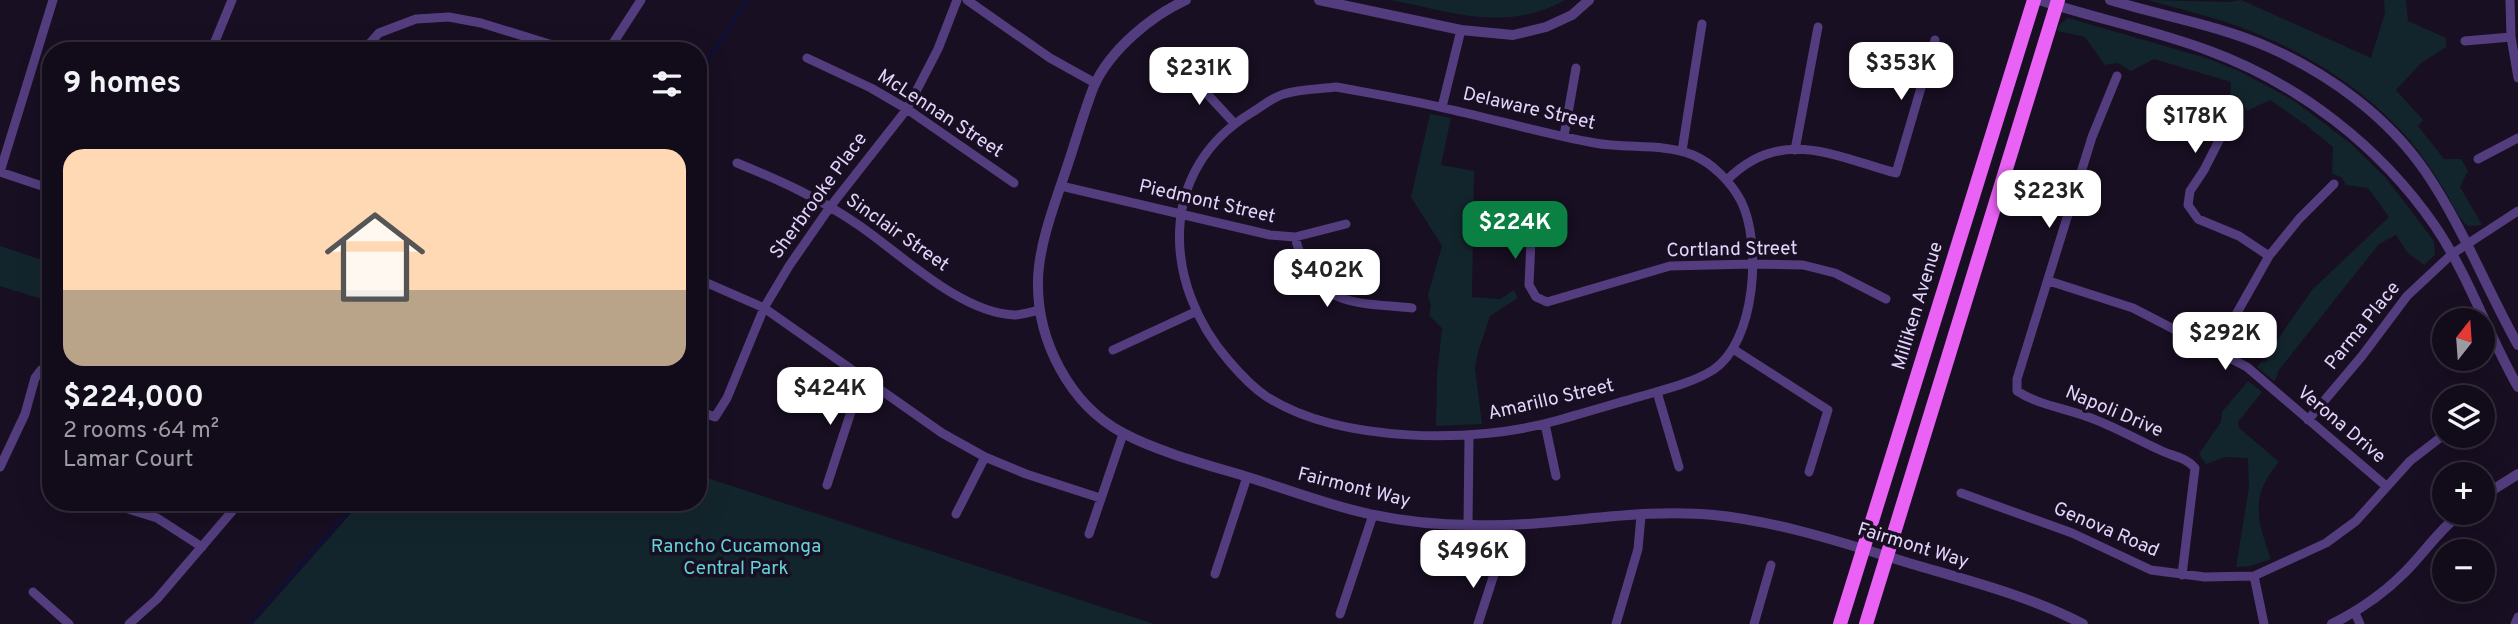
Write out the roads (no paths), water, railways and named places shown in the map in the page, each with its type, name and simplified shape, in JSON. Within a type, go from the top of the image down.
[{"type":"main road","name":"Milliken Avenue","points":[[1840,624],[2034,0]]},
{"type":"main road","points":[[1866,624],[2057,3]]},
{"type":"street","points":[[42,186],[0,172],[52,0]]},
{"type":"street","points":[[215,42],[232,0]]},
{"type":"street","points":[[614,42],[641,0]]},
{"type":"street","name":"Sherbrooke Place","points":[[707,414],[715,417],[727,398],[764,308],[789,266],[830,207],[907,109],[930,67],[957,0]]},
{"type":"street","points":[[967,0],[1050,58],[1096,83]]},
{"type":"street","name":"Fairmont Way","points":[[1186,0],[1158,15],[1138,30],[1121,48],[1096,83],[1041,254],[1038,282],[1040,310],[1048,346],[1066,379],[1088,408],[1124,434],[1247,477],[1373,515],[1426,523],[1499,526],[1641,516],[1710,515],[1755,520],[2020,596],[2083,624]]},
{"type":"street","points":[[1319,0],[1461,30],[1513,35],[1546,27],[1572,15],[1589,0]]},
{"type":"street","points":[[2039,0],[2057,3],[2204,49],[2253,69],[2344,128],[2375,156],[2415,200],[2452,254],[2518,387]]},
{"type":"street","points":[[2110,0],[2266,46],[2326,78],[2374,114],[2411,153],[2430,180],[2467,244],[2518,345]]},
{"type":"street","points":[[2510,0],[2511,37],[2518,78]]},
{"type":"street","points":[[371,42],[379,33],[416,19],[449,17],[481,23],[543,42]]},
{"type":"street","points":[[1682,151],[1702,24]]},
{"type":"street","points":[[1795,150],[1818,27]]},
{"type":"street","points":[[1443,107],[1461,30]]},
{"type":"street","points":[[2465,41],[2511,37]]},
{"type":"street","points":[[1727,180],[1742,166],[1782,150],[1818,149],[1896,173],[1936,40]]},
{"type":"street","name":"McLennan Street","points":[[807,58],[871,88],[907,109],[1014,183]]},
{"type":"street","points":[[1564,136],[1576,68]]},
{"type":"street","points":[[1186,71],[1234,123]]},
{"type":"street","points":[[2049,281],[2092,137],[2117,76]]},
{"type":"street","name":"Delaware Street","points":[[1181,215],[1186,194],[1200,161],[1234,123],[1283,94],[1336,87],[1443,107],[1564,136],[1623,147],[1653,146],[1697,156],[1727,180],[1741,201],[1748,222],[1751,264]]},
{"type":"street","points":[[2232,113],[2204,170],[2189,191],[2188,205],[2198,219],[2239,236],[2269,256]]},
{"type":"street","points":[[2478,159],[2518,138]]},
{"type":"street","name":"Sinclair Street","points":[[737,163],[785,183],[830,207],[937,283],[974,304],[1012,315],[1040,310]]},
{"type":"street","points":[[2216,350],[2269,256],[2299,219],[2334,184]]},
{"type":"street","name":"Piedmont Street","points":[[1061,186],[1270,235],[1294,237],[1346,224]]},
{"type":"street","name":"Parma Place","points":[[2308,420],[2362,356],[2407,296],[2452,254],[2518,211]]},
{"type":"street","name":"Amarillo Street","points":[[1181,215],[1178,239],[1185,287],[1195,312],[1217,348],[1245,379],[1288,409],[1314,419],[1371,430],[1469,437],[1545,424],[1692,381],[1716,368],[1733,349],[1745,325],[1751,297],[1751,264]]},
{"type":"street","name":"Cortland Street","points":[[1532,217],[1529,285],[1536,297],[1547,302],[1670,266],[1751,264],[1803,265],[1835,273],[1886,299]]},
{"type":"street","points":[[1294,237],[1310,276],[1325,290],[1339,298],[1356,302],[1412,308]]},
{"type":"street","name":"Verona Drive","points":[[2049,281],[2133,309],[2247,368],[2386,486]]},
{"type":"street","name":"Napoli Drive","points":[[2049,281],[2017,379],[2017,391],[2031,400],[2091,417],[2186,459],[2195,468],[2182,576]]},
{"type":"street","points":[[707,283],[764,308],[942,433],[985,457],[1026,474],[1100,498]]},
{"type":"street","points":[[1113,350],[1195,312]]},
{"type":"street","points":[[1733,349],[1828,410],[1809,472]]},
{"type":"street","points":[[0,465],[25,414],[35,378],[42,372]]},
{"type":"street","points":[[827,485],[862,378]]},
{"type":"street","points":[[1657,392],[1679,467]]},
{"type":"street","points":[[1545,424],[1556,476]]},
{"type":"street","points":[[1089,534],[1124,434]]},
{"type":"street","points":[[1468,525],[1469,437]]},
{"type":"street","name":"Genova Road","points":[[1961,493],[2071,533],[2151,570],[2182,576],[2254,576],[2326,543],[2356,521],[2410,461],[2432,444]]},
{"type":"street","points":[[956,514],[985,457]]},
{"type":"street","points":[[2495,488],[2518,474]]},
{"type":"street","points":[[1215,574],[1247,477]]},
{"type":"street","points":[[135,511],[157,518],[202,547]]},
{"type":"street","points":[[129,624],[157,599],[232,511]]},
{"type":"street","points":[[1340,614],[1373,515]]},
{"type":"street","points":[[1616,624],[1638,549],[1641,516]]},
{"type":"street","points":[[2332,624],[2355,613],[2403,574],[2446,525]]},
{"type":"street","points":[[1478,624],[1497,565]]},
{"type":"street","points":[[1754,624],[1771,565]]},
{"type":"street","points":[[2254,576],[2264,624]]},
{"type":"street","points":[[33,592],[69,624]]},
{"type":"street","points":[[2355,613],[2360,624]]},
{"type":"street","points":[[2515,624],[2518,617]]},
{"type":"waterway","points":[[707,61],[747,0]]},
{"type":"waterway","points":[[249,624],[349,511]]},
{"type":"park label","name":"Rancho Cucamonga Central Park","points":[[736,558]]}]
